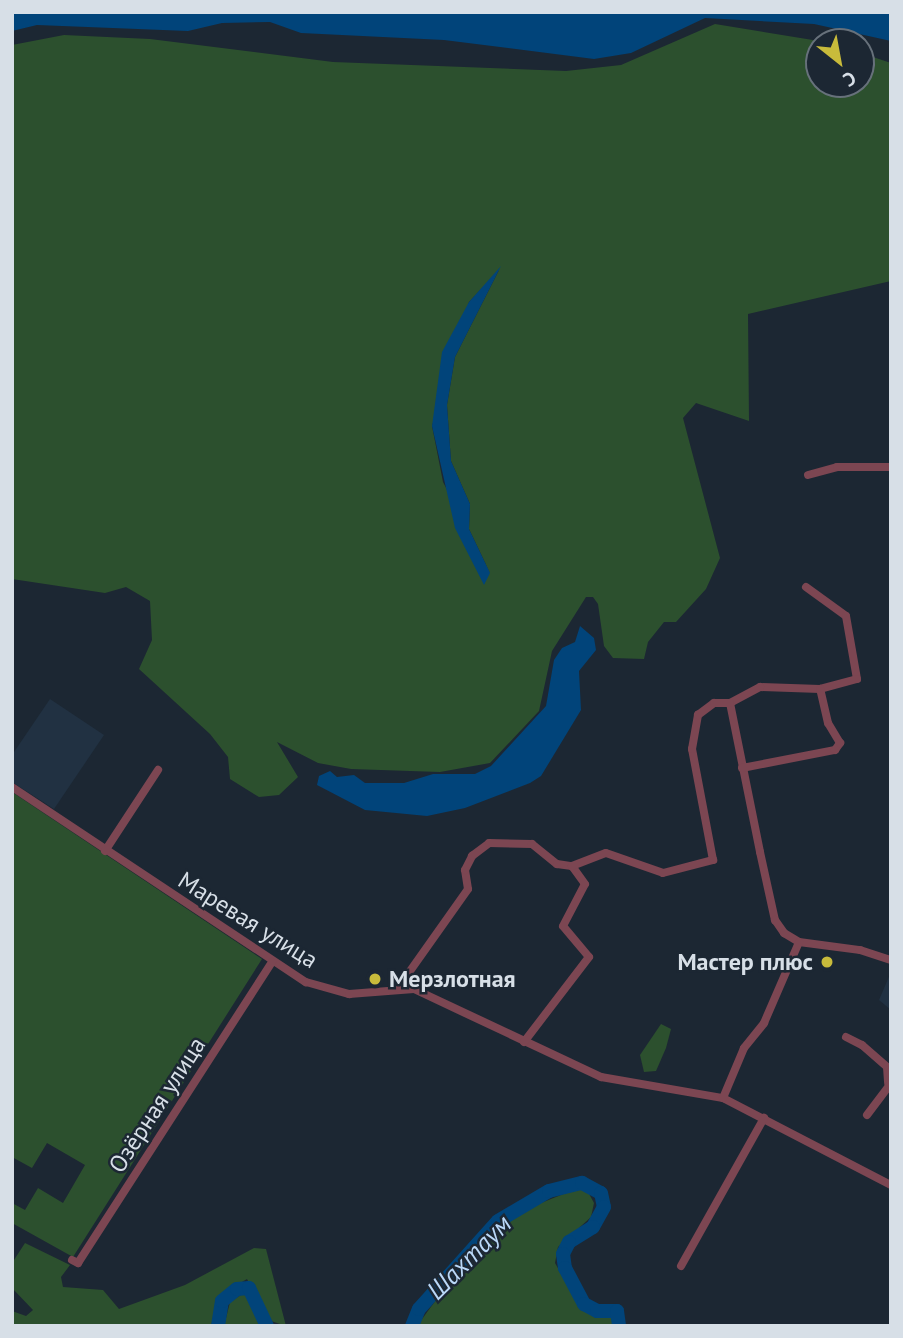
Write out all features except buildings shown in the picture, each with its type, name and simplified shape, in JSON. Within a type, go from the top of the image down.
[{"type":"street","points":[[808,475],[837,467],[891,467]]},
{"type":"street","points":[[398,988],[468,889],[465,870],[472,856],[489,843],[532,845],[557,864],[572,866],[606,853],[663,873],[713,860],[692,750],[698,715],[714,703],[730,703],[760,687],[820,689],[857,679],[846,616],[806,587]]},
{"type":"street","points":[[742,768],[835,750],[840,743],[828,723],[820,689]]},
{"type":"street","points":[[730,703],[775,920],[784,933],[799,942],[860,950],[891,960]]},
{"type":"street","points":[[105,851],[158,770]]},
{"type":"street","name":"Маревая улица","points":[[12,787],[272,962],[306,982],[349,994],[398,988],[414,989],[601,1077],[723,1098],[891,1185]]},
{"type":"street","points":[[524,1042],[589,957],[563,926],[585,884],[572,866]]},
{"type":"street","points":[[723,1098],[744,1048],[764,1023],[799,942]]},
{"type":"street","name":"Озёрная улица","points":[[72,1260],[78,1263],[272,962]]},
{"type":"street","points":[[846,1037],[862,1045],[887,1067],[890,1083],[867,1115]]},
{"type":"street","points":[[681,1266],[764,1118]]},
{"type":"shaded area","points":[[50,699],[104,735],[54,809],[12,782],[12,755]]},
{"type":"shaded area","points":[[891,972],[891,1010],[879,1000]]},
{"type":"green space","points":[[715,24],[805,39],[805,98],[875,98],[875,58],[891,63],[891,281],[748,314],[749,421],[696,403],[683,418],[720,558],[706,589],[676,622],[664,622],[648,642],[644,659],[613,658],[604,646],[598,604],[593,597],[586,597],[552,651],[539,711],[490,763],[440,772],[351,769],[318,763],[277,742],[298,777],[279,795],[259,797],[230,779],[228,757],[210,734],[139,669],[152,640],[150,601],[126,587],[105,593],[12,579],[12,45],[64,35],[150,39],[333,62],[566,71],[621,65]],"holes":[[[499,270],[455,357],[447,405],[451,461],[470,504],[469,529],[490,573],[443,482],[432,426],[469,302]]]},
{"type":"green space","points":[[12,792],[262,959],[73,1257],[12,1223],[12,1203],[25,1210],[38,1188],[63,1203],[85,1165],[47,1143],[32,1168],[12,1157]]},
{"type":"green space","points":[[661,1024],[671,1029],[666,1048],[656,1071],[644,1072],[640,1055]]},
{"type":"green space","points":[[576,1189],[587,1190],[594,1203],[591,1217],[558,1247],[555,1263],[580,1306],[598,1316],[612,1316],[614,1326],[417,1326],[452,1278],[516,1213]]},
{"type":"green space","points":[[25,1243],[70,1265],[61,1277],[63,1287],[103,1290],[119,1309],[185,1285],[254,1248],[266,1249],[286,1326],[268,1320],[247,1279],[218,1296],[211,1326],[12,1326],[12,1311],[26,1316],[33,1310],[12,1288],[12,1263]]},
{"type":"green space","points":[[244,1293],[257,1306],[264,1326],[224,1326],[230,1302]]},
{"type":"water","points":[[12,12],[891,12],[891,41],[875,37],[875,28],[832,28],[814,24],[705,18],[631,53],[594,59],[444,40],[301,33],[270,22],[222,23],[188,31],[37,25],[12,31]]},
{"type":"water","points":[[501,266],[455,357],[447,405],[451,461],[470,504],[469,529],[490,573],[484,585],[455,528],[432,426],[442,352],[469,302]]},
{"type":"water","points":[[580,626],[594,638],[596,650],[579,671],[581,710],[541,776],[530,783],[465,808],[427,816],[365,810],[317,785],[319,776],[330,771],[337,777],[354,775],[365,783],[404,783],[433,774],[475,774],[491,766],[546,706],[554,660],[562,648],[575,642]]},
{"type":"waterway","name":"Шахтаум","points":[[412,1326],[419,1309],[498,1221],[549,1191],[582,1183],[601,1193],[604,1207],[593,1227],[569,1242],[563,1254],[565,1268],[584,1304],[597,1311],[617,1311],[619,1326]]},
{"type":"waterway","name":"Шахтаум","points":[[218,1326],[222,1301],[237,1289],[249,1288],[267,1326]]},
{"type":"place","name":"Мастер плюс","points":[[827,962]]},
{"type":"place","name":"Мерзлотная","points":[[375,979]]}]
